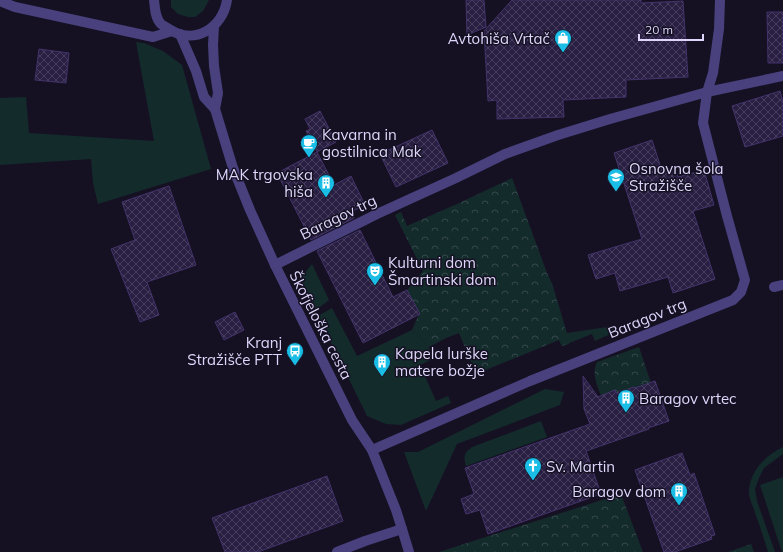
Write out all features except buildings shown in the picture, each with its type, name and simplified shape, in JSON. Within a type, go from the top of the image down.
[{"type":"street","points":[[154,0],[155,12],[160,23],[176,33],[191,36],[203,33],[214,26],[219,20],[227,3],[236,0]]},
{"type":"street","name":"Baragov trg","points":[[372,450],[530,381],[733,300],[741,292],[745,280],[703,124],[707,92],[713,73],[719,29],[720,0]]},
{"type":"street","points":[[0,1],[15,7],[153,37],[176,33]]},
{"type":"street","name":"Škofjeloška cesta","points":[[214,26],[214,66],[218,93],[215,109]]},
{"type":"street","name":"Škofjeloška cesta","points":[[176,33],[196,71],[204,96],[215,109],[233,168],[274,265],[352,420],[372,450],[396,510],[408,552]]},
{"type":"street","points":[[707,92],[783,76]]},
{"type":"street","name":"Baragov trg","points":[[274,265],[377,214],[505,154],[558,135],[610,119],[707,92]]},
{"type":"street","points":[[337,552],[402,529]]},
{"type":"green space","points":[[171,0],[209,0],[203,11],[195,17],[188,17],[178,14],[171,7]]},
{"type":"green space","points":[[136,42],[144,43],[163,51],[182,65],[211,169],[98,204],[93,183],[91,159],[0,165],[0,98],[26,97],[29,133],[154,141]]},
{"type":"green space","points":[[512,178],[553,286],[569,344],[562,346],[559,340],[476,374],[459,333],[429,347],[412,330],[419,314],[407,290],[423,271],[395,215],[401,212],[407,226]]},
{"type":"green space","points":[[312,264],[329,300],[315,311],[299,280]]},
{"type":"green space","points":[[558,303],[567,333],[614,326],[617,331],[595,341],[592,334],[562,346],[559,340],[556,341]]},
{"type":"green space","points":[[332,308],[357,356],[412,330],[429,347],[433,359],[420,365],[436,401],[448,396],[451,403],[401,425],[386,424],[367,416],[318,316]]},
{"type":"green space","points":[[639,347],[651,383],[616,393],[615,391],[602,399],[595,376],[595,367],[597,362]]},
{"type":"green space","points":[[545,389],[564,392],[560,405],[457,444],[426,511],[404,452],[418,452]]},
{"type":"green space","points":[[541,421],[547,437],[466,466],[465,455],[472,447]]},
{"type":"green space","points":[[783,447],[783,454],[764,468],[755,489],[757,501],[775,552],[768,552],[750,498],[749,489],[753,475],[760,464]]},
{"type":"green space","points":[[783,477],[783,552],[782,552],[760,485]]},
{"type":"green space","points":[[621,494],[643,552],[439,552]]},
{"type":"green space","points":[[751,544],[754,552],[728,552]]},
{"type":"place","name":"Avtohiša Vrtač","points":[[563,53]]},
{"type":"place","name":"Kavarna in gostilnica Mak","points":[[309,158]]},
{"type":"place","name":"Osnovna šola Stražišče","points":[[616,192]]},
{"type":"place","name":"MAK trgovska hiša","points":[[326,198]]},
{"type":"place","name":"Kulturni dom Šmartinski dom","points":[[375,286]]},
{"type":"place","name":"Kranj Stražišče PTT","points":[[295,366]]},
{"type":"place","name":"Kapela lurške matere božje","points":[[382,377]]},
{"type":"place","name":"Baragov vrtec","points":[[626,413]]},
{"type":"place","name":"Sv. Martin","points":[[533,481]]},
{"type":"place","name":"Baragov dom","points":[[679,506]]}]
